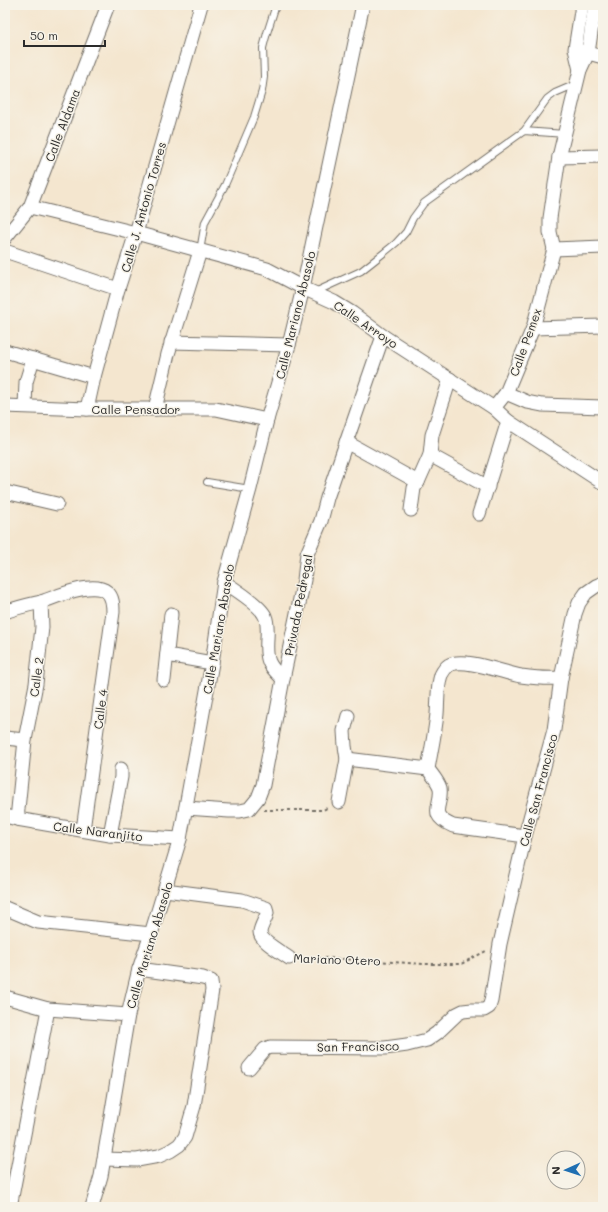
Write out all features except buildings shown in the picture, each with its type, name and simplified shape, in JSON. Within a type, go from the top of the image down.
[{"type":"street","name":"Calle Aldama","points":[[5,238],[30,207],[108,5]]},
{"type":"street","name":"Calle J. Antonio Torres","points":[[87,410],[94,377],[118,289],[136,234],[201,5]]},
{"type":"street","name":"Calle Mariano Abasolo","points":[[92,1207],[101,1176],[128,1016],[139,969],[180,839],[212,663],[224,582],[288,345],[308,290],[362,5]]},
{"type":"street","points":[[582,5],[582,51],[580,70],[560,157],[550,218],[550,232],[554,249],[603,247]]},
{"type":"street","points":[[582,51],[595,5]]},
{"type":"street","points":[[582,51],[603,57]]},
{"type":"street","points":[[560,157],[603,156]]},
{"type":"street","name":"Calle Arroyo","points":[[30,207],[267,269],[334,302],[352,313],[383,336],[494,408],[508,421],[603,483]]},
{"type":"street","name":"Calle Pemex","points":[[494,408],[506,393],[533,328],[554,249]]},
{"type":"street","points":[[5,251],[118,289]]},
{"type":"street","points":[[155,409],[171,342],[200,251]]},
{"type":"street","points":[[533,328],[603,326]]},
{"type":"street","name":"Privada Pedregal","points":[[249,810],[258,798],[263,785],[304,580],[307,554],[321,521],[327,498],[383,336]]},
{"type":"street","points":[[171,342],[288,345]]},
{"type":"street","points":[[5,351],[94,377]]},
{"type":"street","points":[[25,406],[26,382],[33,359]]},
{"type":"street","points":[[411,510],[414,488],[430,455],[432,435],[450,379]]},
{"type":"street","points":[[506,393],[527,402],[542,405],[603,408]]},
{"type":"street","name":"Calle Pensador","points":[[5,406],[87,410],[216,409],[267,420]]},
{"type":"street","points":[[480,514],[508,421]]},
{"type":"street","points":[[346,442],[418,482]]},
{"type":"street","points":[[430,455],[488,488]]},
{"type":"street","points":[[5,492],[57,504]]},
{"type":"street","points":[[224,582],[260,608],[265,616],[268,637],[267,655],[270,663],[283,679]]},
{"type":"street","name":"Calle San Francisco","points":[[489,1008],[500,944],[525,836],[554,730],[561,678],[575,614],[579,603],[586,593],[603,583]]},
{"type":"street","name":"Calle 4","points":[[41,602],[76,590],[88,588],[98,588],[106,591],[113,601],[113,612],[84,830]]},
{"type":"street","points":[[5,612],[20,606],[41,602]]},
{"type":"street","name":"Calle 2","points":[[11,818],[36,684],[42,627],[41,602]]},
{"type":"street","points":[[164,680],[171,614]]},
{"type":"street","points":[[167,655],[212,663]]},
{"type":"street","points":[[525,836],[453,826],[445,822],[440,817],[437,810],[440,788],[428,769],[434,737],[439,685],[444,670],[449,665],[458,663],[471,664],[520,676],[544,679],[561,678]]},
{"type":"street","points":[[339,802],[347,759],[344,732],[348,716]]},
{"type":"street","points":[[5,738],[25,740]]},
{"type":"street","points":[[347,759],[428,769]]},
{"type":"street","points":[[110,835],[121,769]]},
{"type":"street","points":[[186,808],[229,811],[249,810]]},
{"type":"street","name":"Calle Naranjito","points":[[11,818],[110,835],[180,839]]},
{"type":"street","name":"Mariano Otero","points":[[165,890],[242,900],[266,908],[267,916],[260,932],[262,938],[289,958]]},
{"type":"street","points":[[5,908],[38,922],[151,934]]},
{"type":"street","points":[[104,1159],[137,1160],[159,1156],[170,1151],[185,1137],[194,1106],[212,990],[211,981],[203,978],[139,969]]},
{"type":"street","points":[[5,997],[48,1009],[128,1016]]},
{"type":"street","name":"San Francisco","points":[[248,1068],[265,1049],[270,1046],[385,1048],[408,1045],[427,1040],[437,1033],[457,1014],[463,1011],[484,1010],[489,1008]]},
{"type":"street","points":[[10,1207],[48,1009]]},
{"type":"lane","points":[[200,251],[205,222],[208,214],[225,185],[254,118],[262,91],[264,77],[263,48],[276,5]]},
{"type":"lane","points":[[308,290],[361,271],[396,243],[406,232],[413,218],[424,203],[524,131],[547,99],[555,93],[576,84]]},
{"type":"lane","points":[[524,131],[565,134]]},
{"type":"lane","points":[[207,482],[250,489]]},
{"type":"path","points":[[249,810],[323,810],[339,802]]},
{"type":"path","name":"Mariano Otero","points":[[289,958],[344,959],[424,964],[461,964],[500,944]]}]
